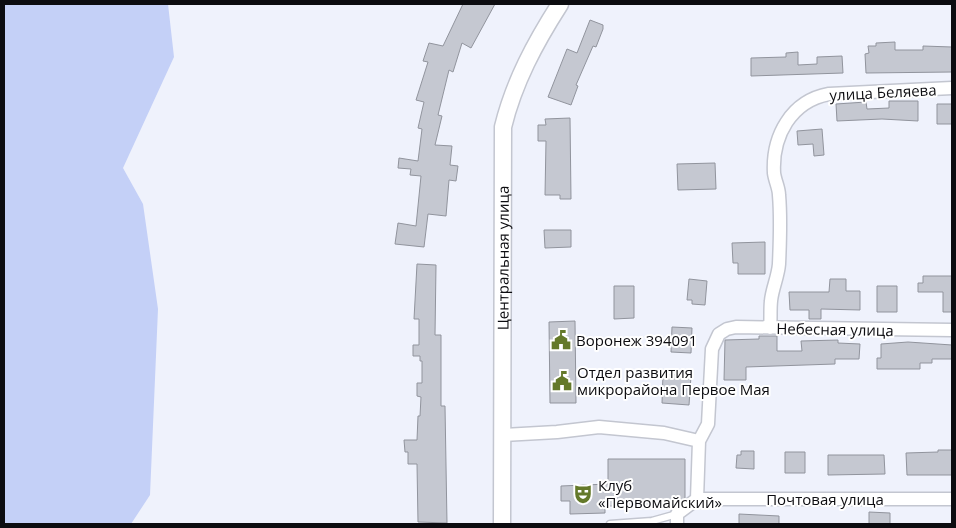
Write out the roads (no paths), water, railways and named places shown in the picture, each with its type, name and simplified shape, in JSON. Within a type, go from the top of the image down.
[{"type":"street","name":"Центральная улица","points":[[502,524],[503,127],[511,95],[525,64],[560,4]]},
{"type":"street","name":"улица Беляева","points":[[770,328],[771,301],[779,266],[779,195],[774,174],[781,128],[790,115],[803,103],[817,96],[829,94],[952,88]]},
{"type":"street","name":"Небесная улица","points":[[699,441],[708,424],[712,349],[719,334],[726,329],[736,326],[952,330]]},
{"type":"street","points":[[502,435],[557,432],[598,427],[664,433],[699,441],[697,498],[677,519]]},
{"type":"street","name":"Почтовая улица","points":[[697,498],[952,499]]},
{"type":"lane","points":[[610,524],[677,519]]},
{"type":"place","name":"Воронеж 394091","points":[[561,340]]},
{"type":"place","name":"Отдел развития микрорайона Первое Мая","points":[[562,381]]},
{"type":"place","name":"Клуб «Первомайский»","points":[[583,494]]}]
